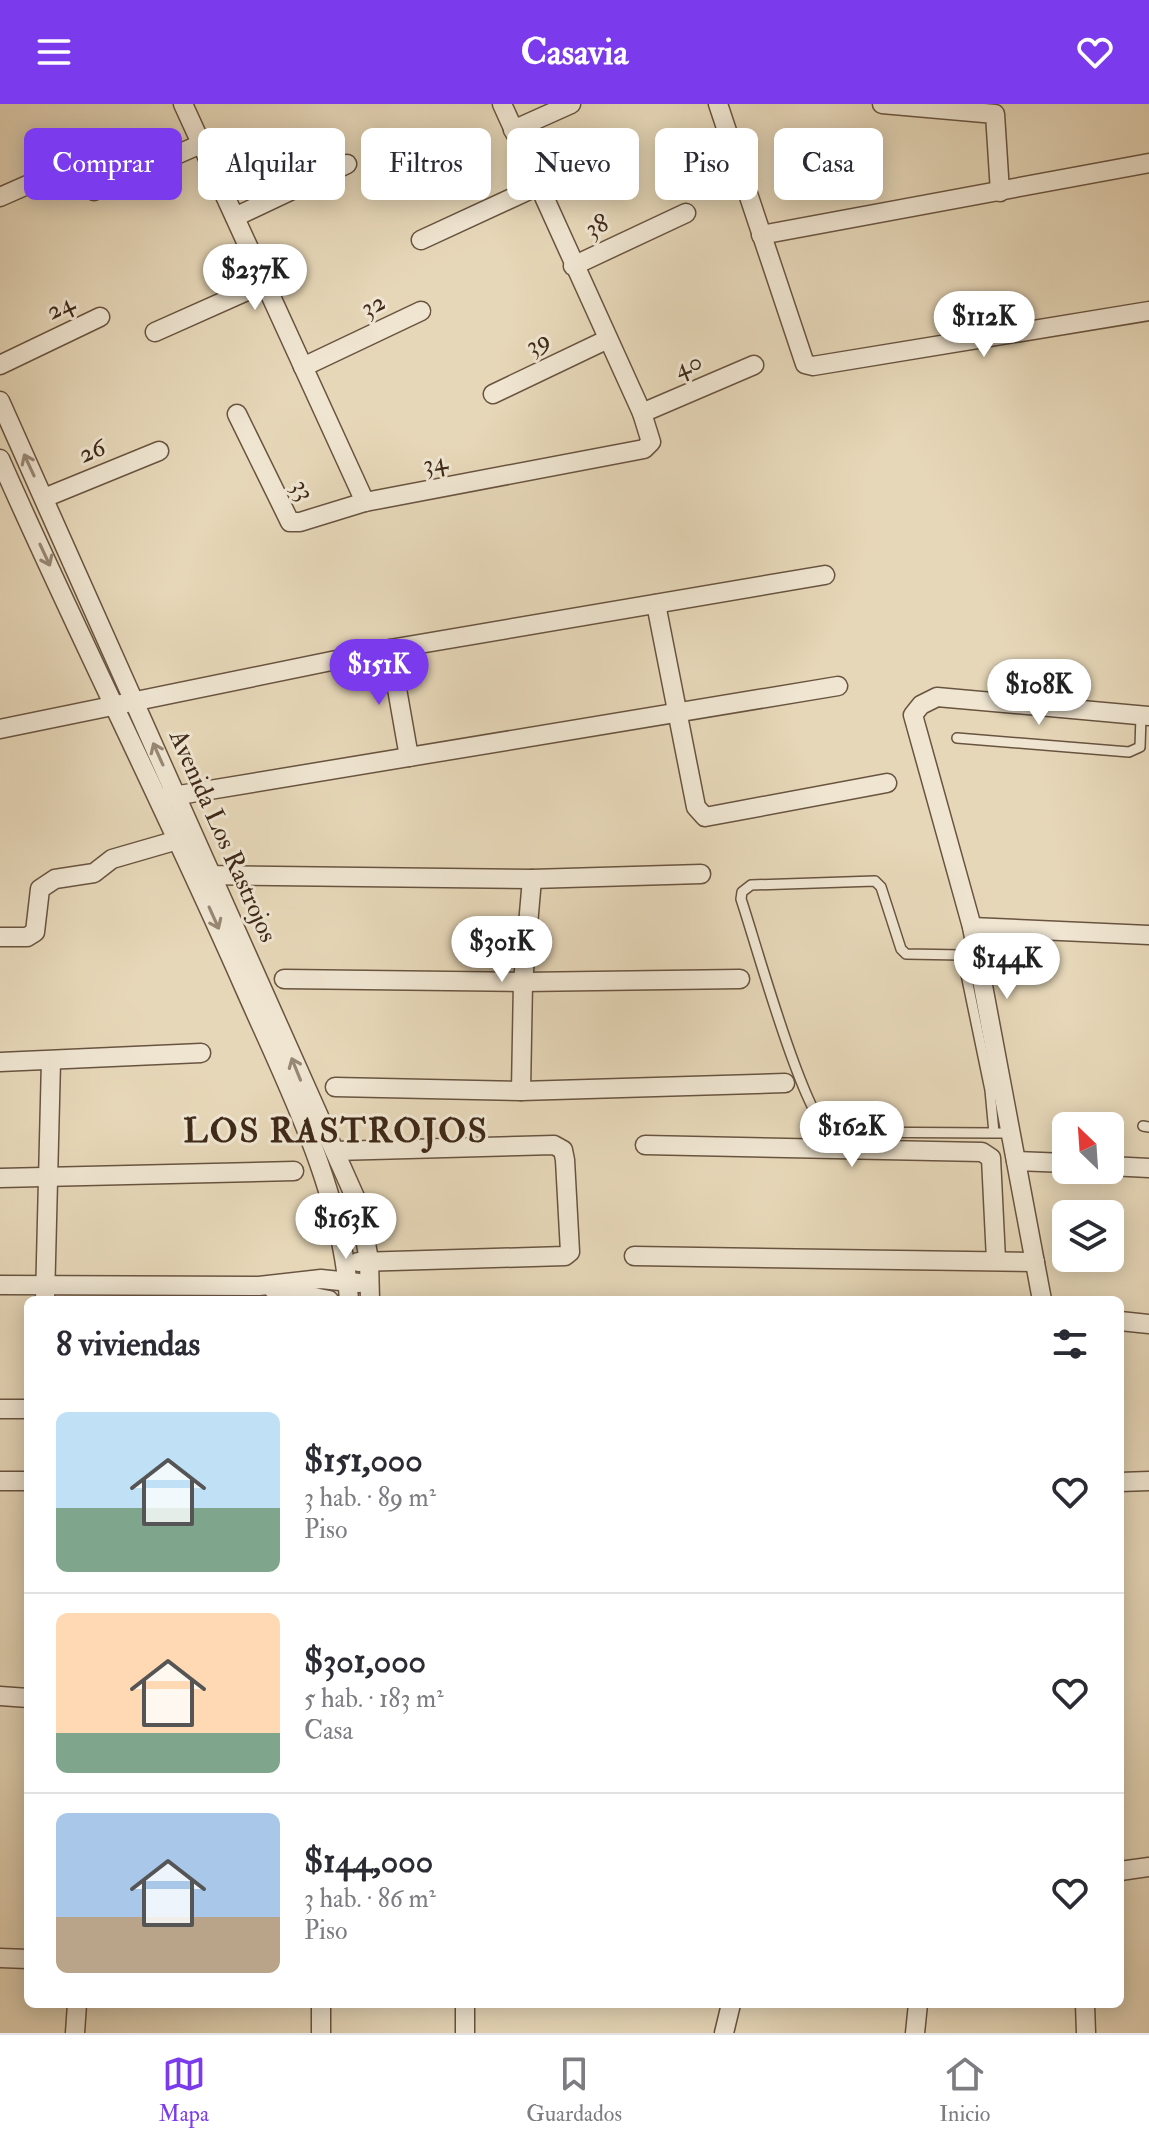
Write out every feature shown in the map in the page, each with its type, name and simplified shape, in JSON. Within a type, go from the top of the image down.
[{"type":"street","points":[[183,104],[198,137]]},
{"type":"street","points":[[502,104],[512,128]]},
{"type":"street","points":[[517,128],[571,104]]},
{"type":"street","points":[[718,104],[805,364],[813,366],[1149,311]]},
{"type":"street","points":[[882,104],[995,114],[1000,192]]},
{"type":"street","points":[[761,235],[1149,163]]},
{"type":"street","points":[[235,217],[347,164]]},
{"type":"street","points":[[0,197],[24,186]]},
{"type":"street","points":[[227,200],[365,502]]},
{"type":"street","points":[[421,240],[508,200]]},
{"type":"street","points":[[544,200],[642,413]]},
{"type":"street","name":"38","points":[[573,266],[686,213]]},
{"type":"street","points":[[155,332],[265,283]]},
{"type":"street","name":"32","points":[[303,367],[421,311]]},
{"type":"street","name":"24","points":[[0,365],[100,317]]},
{"type":"street","name":"39","points":[[493,394],[606,340]]},
{"type":"street","name":"40","points":[[642,413],[754,365]]},
{"type":"street","name":"Avenida Los Rastrojos","points":[[0,401],[135,702],[168,796],[359,1206],[369,1260],[370,1291]]},
{"type":"street","name":"34","points":[[365,502],[644,449],[651,442],[642,413]]},
{"type":"street","name":"33","points":[[237,414],[290,522],[300,522],[365,502]]},
{"type":"street","name":"26","points":[[44,498],[159,451]]},
{"type":"street","name":"Avenida Los Rastrojos","points":[[2,468],[115,707],[168,796]]},
{"type":"street","points":[[0,729],[390,649],[825,575]]},
{"type":"street","points":[[656,604],[675,713],[696,807],[705,817],[887,783]]},
{"type":"street","points":[[390,649],[409,757]]},
{"type":"street","points":[[168,796],[838,686]]},
{"type":"street","points":[[1041,1296],[1016,1161],[1003,1133],[972,927],[913,715],[916,709],[937,697],[1145,716]]},
{"type":"street","points":[[0,937],[27,937],[35,932],[40,889],[46,883],[94,873],[112,859],[187,838]]},
{"type":"street","points":[[203,874],[532,879],[701,874]]},
{"type":"street","name":"Avenida Los Rastrojos","points":[[203,874],[335,1205],[347,1263],[349,1291]]},
{"type":"street","points":[[521,1091],[523,982],[532,879]]},
{"type":"street","points":[[972,927],[1149,935]]},
{"type":"street","points":[[284,979],[523,982],[740,979]]},
{"type":"street","points":[[0,1062],[201,1053]]},
{"type":"street","points":[[45,1292],[51,1061]]},
{"type":"street","points":[[335,1087],[521,1091],[785,1083]]},
{"type":"street","points":[[335,1151],[554,1145],[563,1150],[570,1252],[565,1256],[347,1263]]},
{"type":"street","points":[[645,1145],[982,1152],[991,1158],[996,1260]]},
{"type":"street","points":[[1016,1161],[1052,1162]]},
{"type":"street","points":[[1124,1167],[1149,1168]]},
{"type":"street","points":[[0,1178],[294,1171]]},
{"type":"street","points":[[634,1256],[1035,1262]]},
{"type":"street","points":[[0,1285],[45,1292],[259,1286],[321,1279],[349,1291],[370,1291]]},
{"type":"street","points":[[259,1286],[309,1296]]},
{"type":"street","points":[[1124,1321],[1149,1324]]},
{"type":"street","points":[[0,1409],[24,1409]]},
{"type":"street","points":[[0,1481],[24,1481]]},
{"type":"street","points":[[1124,1482],[1149,1481]]},
{"type":"street","points":[[0,1696],[24,1698]]},
{"type":"street","points":[[1124,1870],[1149,1867]]},
{"type":"street","points":[[0,1958],[24,1959]]},
{"type":"street","points":[[75,2033],[77,2008]]},
{"type":"street","points":[[321,2008],[321,2033]]},
{"type":"street","points":[[465,2008],[465,2033]]},
{"type":"street","points":[[724,2033],[730,2008]]},
{"type":"street","points":[[915,2033],[918,2008]]},
{"type":"street","points":[[1085,2008],[1086,2033]]},
{"type":"lane","points":[[957,738],[1129,752],[1140,747],[1145,716]]},
{"type":"lane","points":[[875,881],[881,887],[901,949],[906,954],[962,955],[990,1090],[1003,1133],[830,1132],[822,1128],[802,1086],[742,892],[751,885],[875,881]]},
{"type":"district","name":"LOS RASTROJOS","points":[[336,1131]]}]
